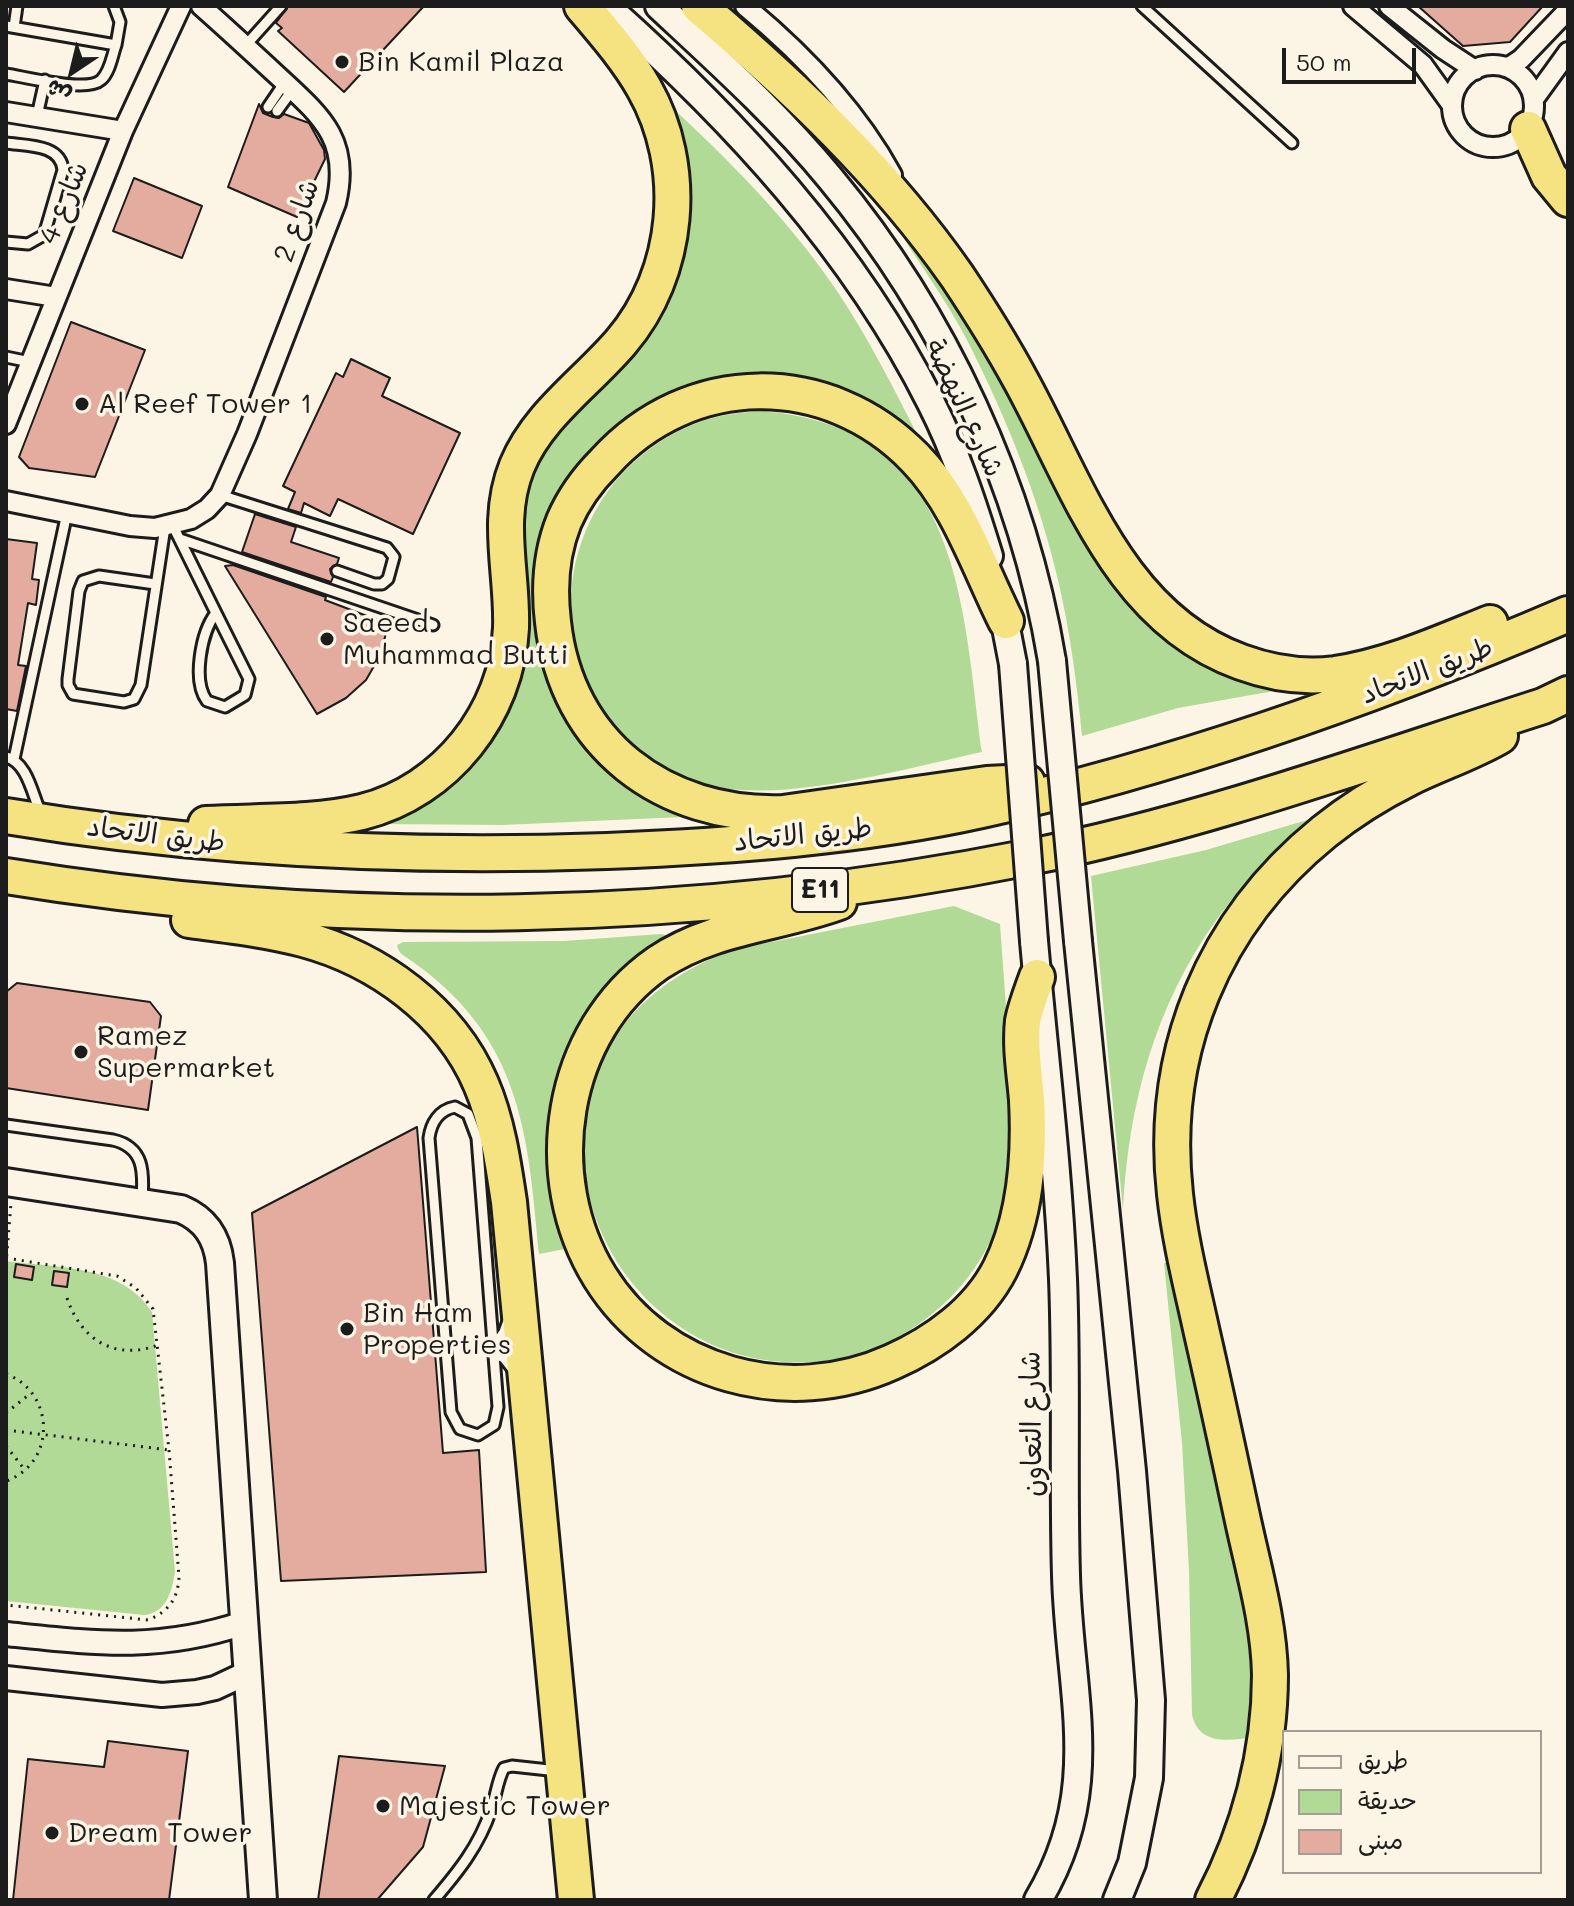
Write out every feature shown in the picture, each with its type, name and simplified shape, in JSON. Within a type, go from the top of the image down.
[{"type":"highway","points":[[554,6],[613,71],[639,120],[656,183],[659,209],[670,232]]},
{"type":"highway","points":[[105,829],[339,817],[388,803],[411,792],[452,762],[469,743],[489,710],[509,650],[511,625],[505,517],[516,469],[538,426],[620,343],[635,323],[649,300],[670,232],[672,178],[655,111],[633,71],[582,6]]},
{"type":"highway","points":[[699,6],[764,62],[906,207],[958,277],[1019,377],[1092,520],[1121,567],[1157,607],[1190,637],[1230,658],[1270,672],[1335,674],[1402,657],[1568,591]]},
{"type":"highway","points":[[1531,114],[1549,176],[1568,199]]},
{"type":"highway","points":[[1006,621],[949,503],[917,459],[897,440],[850,411],[798,394],[771,391],[717,395],[689,403],[663,415],[616,449],[596,471],[565,520],[556,547],[552,576],[551,605],[560,663],[584,715],[621,760],[670,793],[697,803],[739,813],[783,813],[987,784],[1115,776]]},
{"type":"highway","name":"طريق الاتحاد","points":[[6,816],[215,843],[410,854],[654,849],[749,842],[899,824],[980,810],[1115,776],[1277,727],[1444,667],[1568,614]]},
{"type":"highway","points":[[1213,1900],[1232,1863],[1246,1824],[1264,1748],[1270,1671],[1262,1606],[1175,1193],[1173,1127],[1177,1084],[1188,1030],[1198,999],[1223,950],[1252,907],[1286,867],[1324,832],[1366,802],[1411,777],[1481,747],[1555,700]]},
{"type":"highway","name":"طريق الاتحاد","points":[[6,876],[75,887],[296,908],[474,911],[608,908],[710,901],[911,877],[1031,857],[1148,830],[1555,700]]},
{"type":"highway","points":[[911,877],[810,913],[734,929],[681,949],[635,982],[599,1026],[580,1064],[568,1105],[565,1162],[574,1215],[582,1241],[599,1276],[617,1301],[659,1341],[683,1356],[723,1372],[764,1382],[792,1384],[835,1380],[877,1369],[904,1357],[953,1327],[999,1271],[1019,1215],[1028,1161],[1029,1132],[1023,1026],[1037,977]]},
{"type":"highway","points":[[75,887],[102,905],[127,912],[274,932],[306,940],[367,964],[395,981],[422,1004],[447,1028],[468,1059],[485,1095],[505,1173],[576,1900]]},
{"type":"main road","name":"شارع النهضة","points":[[606,6],[748,145],[812,219],[857,279],[901,347],[955,454],[992,564],[1013,664],[1034,941]]},
{"type":"main road","name":"شارع النهضة","points":[[659,6],[778,120],[828,175],[876,236],[915,296],[949,356],[1004,478],[1045,615],[1132,1471],[1151,1700],[1149,1778],[1142,1821],[1132,1863],[1117,1900]]},
{"type":"main road","name":"شارع التعاون","points":[[1034,941],[1060,1217],[1066,1579],[1079,1747],[1072,1822],[1060,1858],[1038,1900]]},
{"type":"main road","points":[[9,1182],[181,1209],[191,1213],[208,1228],[219,1250],[263,1900]]},
{"type":"street","name":"شارع 4","points":[[6,424],[123,131],[181,6]]},
{"type":"street","points":[[745,6],[763,14],[845,104],[879,152],[906,207]]},
{"type":"street","points":[[1353,6],[1423,65],[1451,104],[1458,129],[1478,145],[1504,146],[1516,141],[1568,52]]},
{"type":"street","points":[[1389,6],[1435,44],[1475,70]]},
{"type":"street","name":"شارع 2","points":[[205,7],[321,117],[340,157],[342,180],[336,203],[247,434],[220,495]]},
{"type":"street","points":[[1509,67],[1521,59],[1568,10]]},
{"type":"street","points":[[1451,104],[1455,88],[1464,75],[1488,64],[1509,67],[1526,80],[1531,114]]},
{"type":"street","points":[[6,112],[123,131]]},
{"type":"street","points":[[6,289],[56,297]]},
{"type":"street","points":[[6,501],[130,526],[173,531],[207,509],[220,495]]},
{"type":"street","points":[[6,1634],[101,1644],[149,1644],[197,1637],[244,1623]]},
{"type":"street","points":[[6,1678],[162,1695],[206,1690],[247,1673]]},
{"type":"lane","points":[[17,6],[10,26],[116,45]]},
{"type":"lane","points":[[6,74],[87,86],[95,84],[107,73],[116,45],[120,22],[114,6]]},
{"type":"lane","points":[[246,45],[281,6]]},
{"type":"lane","points":[[1142,6],[1292,143]]},
{"type":"lane","points":[[37,116],[45,80]]},
{"type":"lane","points":[[272,109],[289,86]]},
{"type":"lane","points":[[6,143],[49,150],[57,154],[63,170],[44,235],[28,244],[6,242]]},
{"type":"lane","points":[[6,357],[30,362]]},
{"type":"lane","points":[[220,495],[387,548],[394,557],[388,579],[382,584],[337,571]]},
{"type":"lane","points":[[44,822],[21,766],[10,758],[67,513]]},
{"type":"lane","points":[[155,584],[99,576],[83,581],[79,591],[68,685],[73,694],[82,698],[124,702],[137,695],[155,584],[173,531]]},
{"type":"lane","points":[[173,531],[216,613],[247,674],[250,684],[245,695],[225,707],[207,701],[202,692],[201,643],[216,613]]},
{"type":"lane","points":[[173,531],[433,625]]},
{"type":"lane","points":[[514,1259],[508,1280],[508,1320],[493,1350],[498,1416],[487,1432],[468,1434],[460,1429],[451,1412],[429,1138],[437,1117],[450,1107],[460,1108],[468,1114],[477,1138],[493,1350],[512,1366],[520,1403],[530,1417]]},
{"type":"lane","points":[[6,1125],[113,1140],[130,1146],[143,1168],[142,1202]]},
{"type":"lane","points":[[434,1900],[477,1844],[504,1768],[565,1771]]},
{"type":"path","points":[[6,1264],[9,1182]]},
{"type":"path","points":[[6,1258],[104,1272],[127,1281],[146,1297],[153,1309],[179,1577],[175,1597],[165,1612],[148,1620],[6,1605]]},
{"type":"path","points":[[67,1298],[78,1323],[101,1343],[117,1349],[134,1350],[158,1345]]},
{"type":"path","points":[[6,1374],[20,1381],[32,1393],[43,1415],[44,1434],[35,1459],[25,1470],[6,1481]]},
{"type":"path","points":[[6,1413],[32,1393]]},
{"type":"path","points":[[6,1430],[169,1450]]},
{"type":"path","points":[[6,1446],[25,1470]]},
{"type":"green space","points":[[666,102],[757,191],[818,265],[860,327],[920,440],[885,414],[659,402],[535,583],[536,631],[552,693],[577,737],[615,775],[682,817],[503,825],[384,824],[416,811],[441,794],[488,742],[525,492],[536,463],[675,276],[685,242],[688,205]]},
{"type":"green space","points":[[888,213],[945,285],[1161,633],[1200,660],[1225,671],[1271,683],[1274,691],[1178,708],[1082,736],[1073,658],[1058,580],[1020,458],[968,342]]},
{"type":"green space","points":[[763,411],[828,424],[878,450],[914,485],[939,530],[956,580],[967,636],[982,752],[811,787],[743,790],[713,786],[684,777],[646,754],[613,722],[588,682],[574,639],[571,595],[578,552],[595,511],[621,475],[655,445],[705,420]]},
{"type":"green space","points":[[1307,820],[1227,906],[1195,952],[1177,986],[1161,1021],[1139,1094],[1131,1132],[1123,1210],[1091,876],[1206,850]]},
{"type":"green space","points":[[954,906],[1000,924],[1008,1032],[1010,1114],[1005,1195],[994,1233],[974,1269],[948,1299],[917,1325],[885,1344],[838,1359],[772,1361],[720,1348],[674,1323],[637,1288],[608,1246],[590,1198],[583,1148],[590,1096],[610,1046],[621,1029],[662,988],[695,967],[731,950]]},
{"type":"green space","points":[[661,934],[668,939],[554,1098],[548,1161],[554,1206],[570,1248],[539,1254],[524,1132],[506,1074],[492,1047],[454,996],[400,953],[397,945],[403,942],[564,941]]},
{"type":"green space","points":[[6,1261],[86,1271],[106,1277],[139,1296],[152,1312],[175,1572],[167,1600],[152,1613],[144,1615],[6,1601]]},
{"type":"green space","points":[[1164,1263],[1171,1263],[1236,1560],[1253,1660],[1253,1737],[1216,1739],[1201,1732],[1192,1715],[1182,1443]]},
{"type":"building","name":"Bin Kamil Plaza","points":[[288,6],[424,6],[344,92],[278,31],[282,28],[276,23]]},
{"type":"building","points":[[1418,6],[1543,6],[1510,42],[1463,46]]},
{"type":"building","points":[[259,104],[263,113],[273,117],[279,118],[284,114],[309,123],[324,150],[325,159],[297,217],[228,187]]},
{"type":"building","points":[[134,178],[202,206],[182,258],[113,231]]},
{"type":"building","name":"Al Reef Tower 1","points":[[71,322],[145,350],[95,477],[29,468],[19,457]]},
{"type":"building","points":[[351,359],[390,378],[382,396],[460,433],[413,534],[338,499],[330,516],[304,503],[301,513],[288,509],[295,492],[283,486],[336,373],[343,377]]},
{"type":"building","points":[[255,514],[296,527],[291,542],[339,558],[330,569],[331,582],[242,552]]},
{"type":"building","points":[[6,539],[37,543],[32,579],[39,580],[36,605],[28,603],[18,665],[26,666],[17,711],[6,709]]},
{"type":"building","name":"Saeed Muhammad Butti","points":[[233,565],[326,597],[325,600],[388,624],[381,654],[366,680],[346,698],[317,714],[225,566]]},
{"type":"building","name":"Ramez Supermarket","points":[[17,983],[150,1002],[161,1016],[148,1110],[6,1088],[6,992]]},
{"type":"building","name":"Bin Ham Properties","points":[[417,1127],[443,1453],[479,1450],[486,1572],[281,1581],[252,1213]]},
{"type":"building","points":[[16,1264],[34,1267],[32,1280],[14,1277]]},
{"type":"building","points":[[54,1271],[69,1273],[67,1287],[52,1285]]},
{"type":"building","points":[[108,1741],[188,1751],[169,1900],[13,1900],[28,1759],[104,1767]]},
{"type":"building","name":"Majestic Tower","points":[[339,1756],[445,1766],[423,1847],[377,1900],[318,1900]]},
{"type":"place","name":"Bin Kamil Plaza","points":[[342,62]]},
{"type":"place","name":"Al Reef Tower 1","points":[[82,404]]},
{"type":"place","name":"Saeed Muhammad Butti","points":[[327,639]]},
{"type":"place","name":"Ramez Supermarket","points":[[81,1052]]},
{"type":"place","name":"Bin Ham Properties","points":[[347,1329]]},
{"type":"place","name":"Majestic Tower","points":[[383,1806]]},
{"type":"place","name":"Dream Tower","points":[[52,1833]]}]
